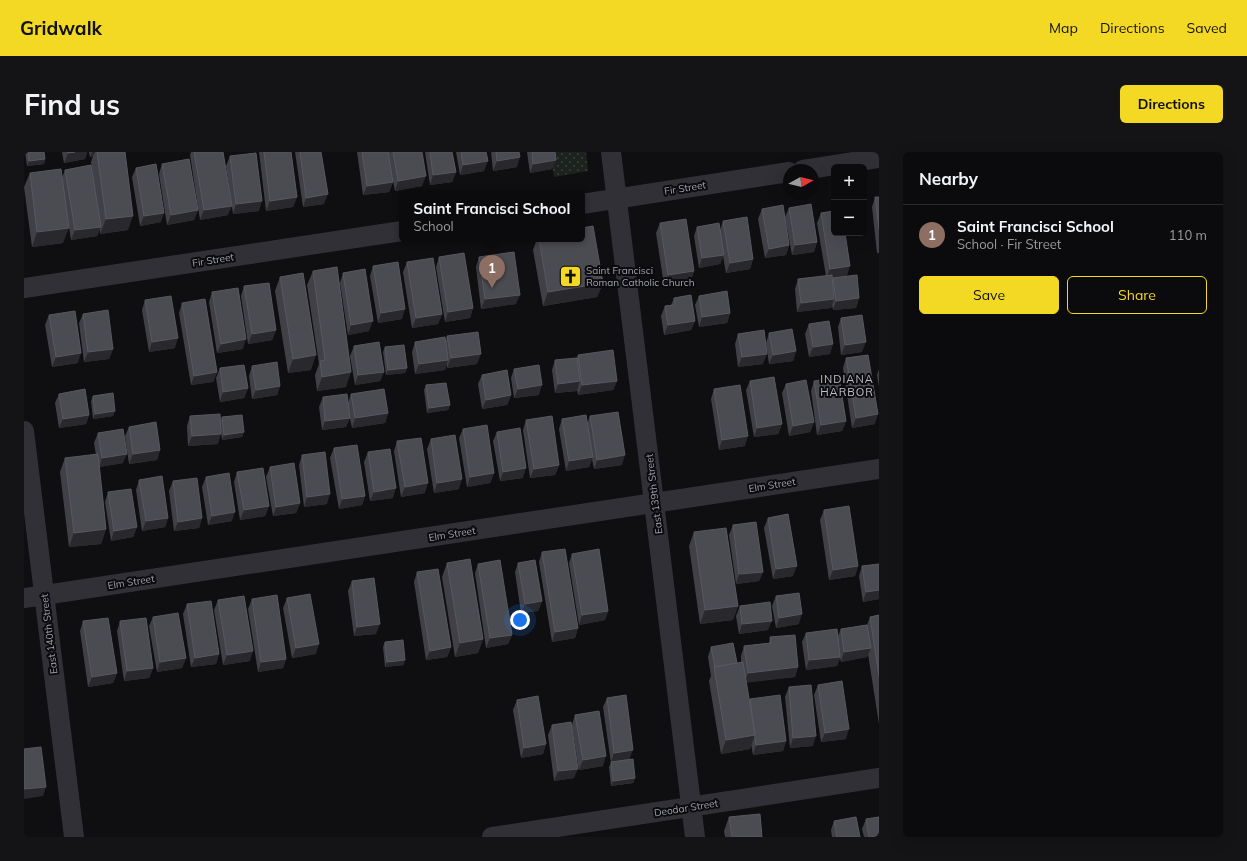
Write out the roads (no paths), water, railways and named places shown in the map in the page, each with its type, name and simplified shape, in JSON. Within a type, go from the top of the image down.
[{"type":"street","name":"East 139th Street","points":[[611,152],[695,837]]},
{"type":"street","points":[[819,167],[879,158]]},
{"type":"street","name":"Fir Street","points":[[585,203],[783,173]]},
{"type":"street","name":"Fir Street","points":[[24,288],[399,231]]},
{"type":"street","name":"East 140th Street","points":[[24,431],[74,837]]},
{"type":"street","name":"Elm Street","points":[[24,598],[879,469]]},
{"type":"street","name":"Deodar Street","points":[[492,837],[879,778]]},
{"type":"place","name":"Saint Francisci Roman Catholic Church","points":[[571,276]]},
{"type":"place","name":"Saint Francisci School","points":[[492,288]]},
{"type":"district","name":"INDIANA HARBOR","points":[[847,385]]}]
